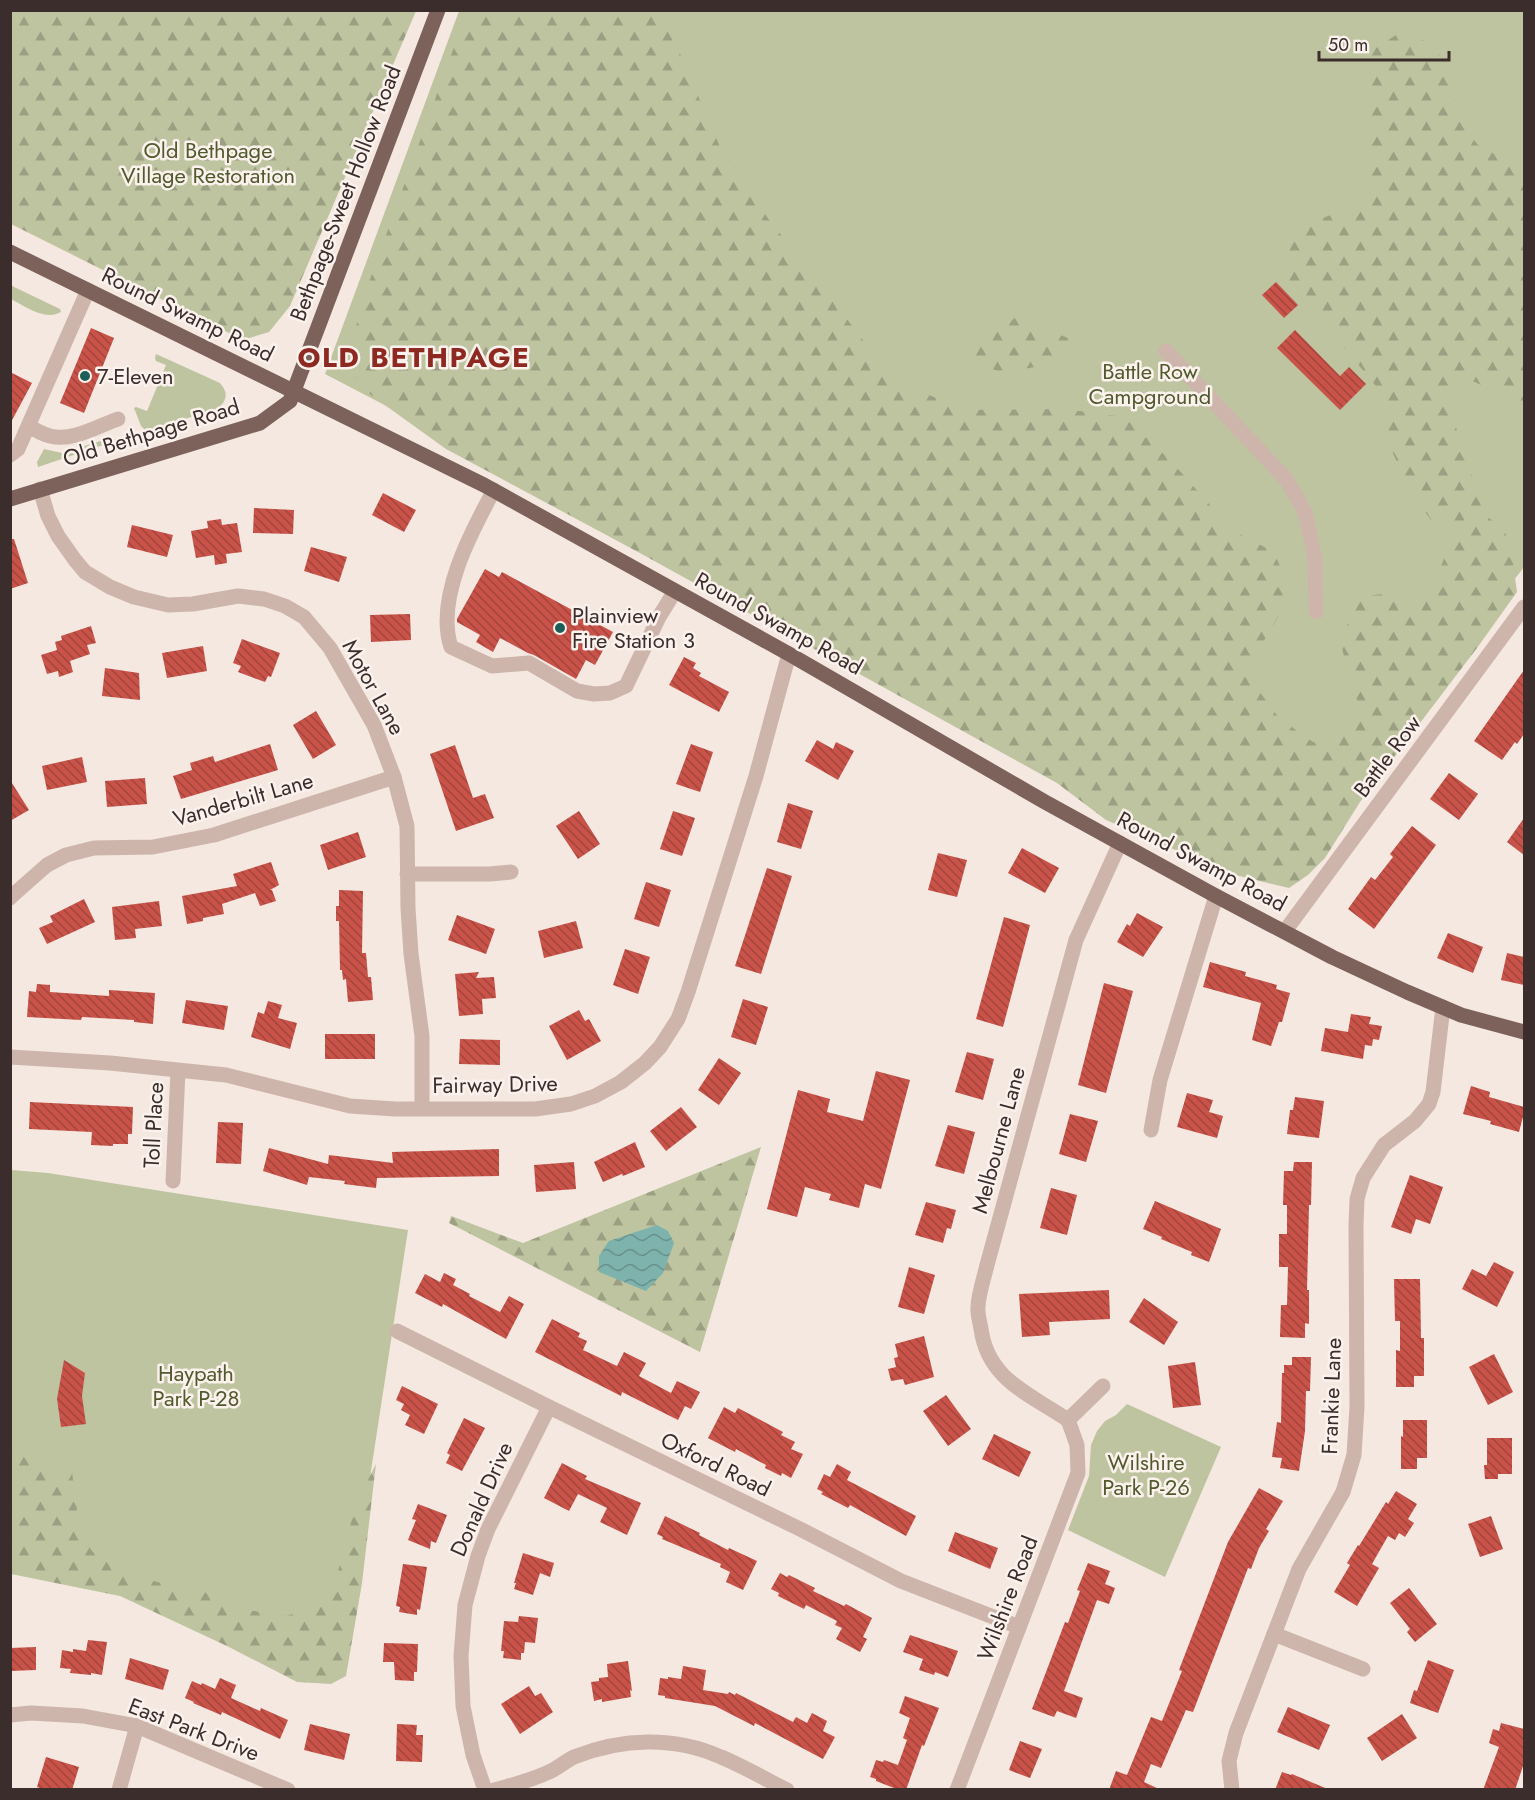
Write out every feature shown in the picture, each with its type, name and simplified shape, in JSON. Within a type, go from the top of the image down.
[{"type":"main road","name":"Bethpage-Sweet Hollow Road","points":[[294,392],[438,10]]},
{"type":"main road","name":"Round Swamp Road","points":[[10,252],[494,490],[789,654],[1120,843],[1332,957],[1461,1015],[1524,1032]]},
{"type":"main road","name":"Old Bethpage Road","points":[[10,499],[260,423],[290,401],[294,392]]},
{"type":"street","points":[[10,455],[18,449],[88,290]]},
{"type":"street","points":[[1166,351],[1286,479],[1305,512],[1315,558],[1316,612]]},
{"type":"street","points":[[28,426],[52,437],[76,435],[118,419]]},
{"type":"street","name":"Motor Lane","points":[[40,489],[53,526],[75,560],[85,572],[110,587],[134,597],[168,605],[193,604],[238,596],[264,598],[304,617],[330,648],[374,725],[394,777],[407,826],[411,954],[422,1036],[422,1108]]},
{"type":"street","points":[[494,490],[459,561],[451,586],[448,637],[451,646],[492,666],[529,663],[578,691],[594,694],[610,693],[626,686],[659,617],[675,591]]},
{"type":"street","name":"Battle Row","points":[[1285,931],[1524,607]]},
{"type":"street","name":"Fairway Drive","points":[[10,1057],[110,1063],[226,1075],[350,1106],[394,1109],[535,1109],[571,1104],[596,1096],[621,1082],[645,1063],[660,1047],[678,1019],[756,776],[789,654]]},
{"type":"street","name":"Vanderbilt Lane","points":[[10,898],[47,865],[66,855],[94,848],[153,847],[214,835],[394,777]]},
{"type":"street","name":"Melbourne Lane","points":[[1068,1420],[1034,1400],[1005,1378],[992,1361],[983,1342],[977,1308],[1076,940],[1120,843]]},
{"type":"street","points":[[408,874],[511,872]]},
{"type":"street","points":[[1151,1130],[1160,1080],[1216,896]]},
{"type":"street","name":"Frankie Lane","points":[[1232,1790],[1229,1761],[1236,1733],[1299,1569],[1343,1492],[1354,1455],[1357,1407],[1357,1199],[1363,1178],[1384,1145],[1415,1121],[1429,1104],[1433,1092],[1443,1007]]},
{"type":"street","name":"Toll Place","points":[[172,1181],[178,1071]]},
{"type":"street","name":"Oxford Road","points":[[397,1331],[901,1581],[1020,1626]]},
{"type":"street","points":[[1068,1420],[1103,1386]]},
{"type":"street","name":"Donald Drive","points":[[485,1790],[473,1755],[463,1706],[460,1656],[465,1605],[488,1529],[549,1407]]},
{"type":"street","name":"Wilshire Road","points":[[957,1790],[1078,1473],[1077,1445],[1068,1420]]},
{"type":"street","points":[[1274,1634],[1364,1670]]},
{"type":"street","name":"East Park Drive","points":[[10,1715],[31,1713],[83,1716],[137,1726],[288,1790]]},
{"type":"street","points":[[119,1790],[137,1726]]},
{"type":"street","points":[[494,1790],[518,1784],[550,1771],[573,1758],[609,1745],[636,1741],[669,1742],[700,1749],[721,1756],[787,1790]]},
{"type":"green space","name":"Old Bethpage Village Restoration","points":[[10,11],[416,11],[290,306],[269,332],[243,340],[11,224]]},
{"type":"green space","name":"Battle Row Campground","points":[[459,11],[1524,11],[1524,567],[1286,875],[325,374]]},
{"type":"green space","points":[[467,11],[665,11],[681,56],[720,147],[767,217],[893,381],[967,410],[1064,409],[1124,417],[1171,461],[1232,530],[1274,552],[1285,578],[1280,614],[1254,657],[1250,679],[1279,718],[1313,742],[1331,743],[1356,716],[1357,700],[1342,649],[1346,629],[1358,597],[1383,594],[1416,605],[1431,593],[1459,527],[1431,520],[1410,491],[1382,429],[1384,396],[1339,341],[1293,293],[1284,262],[1296,228],[1344,210],[1370,186],[1370,122],[1364,56],[1402,31],[1434,45],[1455,88],[1455,116],[1478,145],[1524,170],[1524,423],[1509,397],[1470,380],[1448,400],[1465,458],[1479,494],[1482,513],[1504,529],[1511,549],[1517,592],[1360,802],[1325,858],[1308,875],[1289,888],[1231,874],[1106,820],[1057,783],[446,449],[364,390],[345,365],[368,285]]},
{"type":"green space","points":[[10,285],[60,309],[61,312],[42,314],[23,306],[11,299]]},
{"type":"green space","points":[[1016,317],[1068,338],[1069,354],[1055,362],[1030,368],[998,371],[969,361],[965,348],[989,338]]},
{"type":"green space","points":[[156,354],[220,383],[226,394],[223,403],[217,409],[146,431],[141,426],[134,408],[147,411],[166,365],[156,361]]},
{"type":"green space","points":[[110,438],[118,440],[38,467],[37,462],[44,449],[62,453]]},
{"type":"green space","points":[[761,1147],[700,1352],[449,1223],[451,1216],[523,1243]]},
{"type":"green space","name":"Haypath Park P-28","points":[[11,1170],[48,1173],[408,1230],[339,1679],[11,1545]]},
{"type":"green space","name":"Wilshire Park P-26","points":[[1127,1404],[1221,1447],[1165,1577],[1068,1530],[1089,1476],[1091,1445],[1097,1431],[1105,1421],[1116,1415]]},
{"type":"green space","points":[[10,1443],[25,1458],[72,1472],[80,1533],[92,1551],[117,1570],[164,1584],[204,1592],[248,1610],[286,1616],[313,1608],[333,1590],[356,1504],[376,1464],[362,1583],[346,1676],[331,1684],[297,1682],[120,1596],[11,1574]]},
{"type":"water","points":[[657,1225],[668,1231],[674,1243],[663,1273],[646,1291],[599,1272],[599,1256],[609,1241]]},
{"type":"building","points":[[1276,282],[1298,305],[1284,318],[1262,295]]},
{"type":"building","name":"7-Eleven","points":[[91,328],[114,338],[84,413],[60,403]]},
{"type":"building","points":[[1295,330],[1340,376],[1349,367],[1366,384],[1340,410],[1277,348]]},
{"type":"building","points":[[10,372],[32,383],[10,424]]},
{"type":"building","points":[[383,493],[416,510],[404,532],[372,515]]},
{"type":"building","points":[[254,508],[294,510],[293,534],[253,533]]},
{"type":"building","points":[[221,519],[222,525],[237,523],[242,552],[226,554],[227,563],[215,565],[214,555],[196,558],[191,531],[208,528],[207,521]]},
{"type":"building","points":[[132,525],[173,535],[167,557],[127,547]]},
{"type":"building","points":[[10,539],[14,539],[28,583],[10,589]]},
{"type":"building","points":[[311,547],[347,557],[339,582],[304,571]]},
{"type":"building","name":"Plainview Fire Station 3","points":[[485,569],[499,577],[502,572],[613,632],[595,665],[586,660],[576,679],[500,638],[493,652],[476,642],[480,635],[457,622],[457,619]]},
{"type":"building","points":[[410,614],[411,640],[371,642],[370,615]]},
{"type":"building","points":[[91,626],[96,643],[87,645],[90,654],[70,661],[73,672],[59,677],[58,671],[47,674],[41,655],[57,650],[55,642],[62,640],[61,636]]},
{"type":"building","points":[[242,639],[280,653],[271,677],[268,676],[265,682],[238,672],[241,666],[233,663]]},
{"type":"building","points":[[203,646],[207,671],[167,678],[162,653]]},
{"type":"building","points":[[684,657],[696,663],[693,668],[701,673],[699,676],[729,692],[719,712],[669,685]]},
{"type":"building","points":[[105,668],[139,673],[140,700],[102,696]]},
{"type":"building","points":[[1524,670],[1524,734],[1502,760],[1474,741]]},
{"type":"building","points":[[316,711],[336,745],[313,759],[293,725]]},
{"type":"building","points":[[817,740],[833,749],[836,742],[854,751],[838,780],[805,761]]},
{"type":"building","points":[[270,744],[278,770],[181,799],[173,776],[192,770],[190,763],[213,756],[215,762]]},
{"type":"building","points":[[691,744],[713,752],[700,792],[676,784]]},
{"type":"building","points":[[455,745],[473,798],[485,794],[494,818],[456,831],[430,754]]},
{"type":"building","points":[[82,757],[87,782],[47,790],[42,766]]},
{"type":"building","points":[[1449,773],[1478,794],[1459,820],[1430,799]]},
{"type":"building","points":[[145,778],[147,804],[107,807],[105,781]]},
{"type":"building","points":[[10,780],[29,810],[10,821]]},
{"type":"building","points":[[788,803],[813,811],[801,849],[777,842]]},
{"type":"building","points":[[579,811],[600,844],[578,859],[556,826]]},
{"type":"building","points":[[673,811],[695,818],[682,856],[660,849]]},
{"type":"building","points":[[1524,818],[1524,855],[1507,842]]},
{"type":"building","points":[[1412,826],[1436,845],[1374,929],[1348,909],[1371,877],[1375,880],[1393,857],[1390,854]]},
{"type":"building","points":[[358,832],[366,857],[328,870],[320,845]]},
{"type":"building","points":[[1022,848],[1059,868],[1045,893],[1008,873]]},
{"type":"building","points":[[938,853],[967,860],[957,897],[928,890]]},
{"type":"building","points":[[271,862],[279,885],[270,890],[276,901],[260,906],[255,893],[222,904],[224,914],[187,924],[182,896],[237,886],[233,874]]},
{"type":"building","points":[[767,868],[792,876],[761,974],[735,966]]},
{"type":"building","points":[[646,882],[671,890],[659,927],[634,919]]},
{"type":"building","points":[[339,890],[363,891],[362,953],[366,953],[373,1000],[348,1002],[346,979],[343,980],[342,970],[340,970],[339,921],[336,921]]},
{"type":"building","points":[[84,899],[95,922],[47,944],[39,928],[53,922],[50,916]]},
{"type":"building","points":[[159,901],[162,926],[135,929],[136,938],[115,940],[112,907]]},
{"type":"building","points":[[1137,913],[1163,927],[1143,957],[1117,942],[1127,924],[1130,926]]},
{"type":"building","points":[[457,915],[495,929],[486,954],[448,940]]},
{"type":"building","points":[[1004,917],[1030,925],[1003,1027],[976,1019]]},
{"type":"building","points":[[576,921],[583,948],[544,958],[538,931]]},
{"type":"building","points":[[1448,933],[1483,947],[1473,973],[1437,958]]},
{"type":"building","points":[[625,949],[650,957],[638,994],[613,985]]},
{"type":"building","points":[[1507,953],[1524,957],[1524,985],[1501,980]]},
{"type":"building","points":[[1210,962],[1246,972],[1245,976],[1277,985],[1276,989],[1290,993],[1282,1022],[1279,1022],[1271,1046],[1252,1040],[1261,1003],[1203,987]]},
{"type":"building","points":[[479,972],[476,978],[494,977],[496,998],[482,999],[483,1014],[459,1016],[455,974]]},
{"type":"building","points":[[1104,983],[1133,991],[1106,1093],[1078,1085]]},
{"type":"building","points":[[37,984],[50,985],[50,992],[109,996],[109,990],[155,993],[153,1024],[134,1022],[134,1020],[82,1017],[81,1020],[27,1017],[29,991],[36,992]]},
{"type":"building","points":[[743,999],[768,1007],[756,1045],[731,1037]]},
{"type":"building","points":[[186,1000],[228,1006],[224,1030],[182,1023]]},
{"type":"building","points":[[268,1001],[282,1005],[278,1018],[297,1023],[290,1049],[251,1037],[258,1012],[264,1014]]},
{"type":"building","points":[[579,1010],[585,1021],[589,1019],[601,1041],[567,1060],[549,1026]]},
{"type":"building","points":[[1351,1014],[1371,1017],[1369,1024],[1382,1026],[1379,1040],[1373,1039],[1372,1046],[1365,1045],[1363,1059],[1321,1051],[1325,1028],[1348,1032]]},
{"type":"building","points":[[325,1034],[375,1034],[375,1059],[325,1059]]},
{"type":"building","points":[[460,1039],[500,1040],[500,1065],[459,1064]]},
{"type":"building","points":[[967,1052],[994,1059],[983,1100],[955,1092]]},
{"type":"building","points":[[719,1058],[741,1073],[719,1105],[698,1090]]},
{"type":"building","points":[[876,1071],[910,1080],[881,1189],[865,1184],[859,1208],[829,1200],[831,1194],[805,1187],[797,1217],[767,1209],[798,1090],[830,1099],[827,1112],[863,1121]]},
{"type":"building","points":[[1471,1086],[1490,1092],[1489,1097],[1524,1107],[1519,1132],[1490,1124],[1491,1121],[1463,1114]]},
{"type":"building","points":[[1187,1093],[1213,1100],[1209,1112],[1223,1116],[1217,1138],[1177,1127]]},
{"type":"building","points":[[1295,1097],[1324,1101],[1319,1138],[1287,1134],[1290,1110],[1293,1110]]},
{"type":"building","points":[[30,1102],[133,1107],[132,1134],[128,1134],[128,1144],[91,1145],[92,1132],[29,1129]]},
{"type":"building","points":[[681,1107],[697,1127],[666,1151],[650,1131]]},
{"type":"building","points":[[1070,1114],[1098,1121],[1086,1162],[1059,1154]]},
{"type":"building","points":[[218,1122],[243,1123],[241,1164],[216,1163]]},
{"type":"building","points":[[948,1125],[975,1132],[964,1174],[935,1166]]},
{"type":"building","points":[[635,1142],[645,1167],[603,1182],[594,1162]]},
{"type":"building","points":[[269,1148],[328,1164],[329,1155],[393,1163],[392,1152],[499,1149],[499,1176],[377,1178],[376,1188],[344,1184],[345,1181],[309,1177],[307,1185],[263,1171]]},
{"type":"building","points":[[574,1162],[576,1189],[536,1192],[534,1165]]},
{"type":"building","points":[[1294,1162],[1312,1162],[1307,1290],[1309,1290],[1309,1324],[1305,1323],[1305,1338],[1280,1337],[1281,1305],[1287,1305],[1288,1267],[1279,1267],[1279,1234],[1287,1234],[1287,1205],[1283,1205],[1284,1171],[1293,1171]]},
{"type":"building","points":[[1410,1175],[1443,1187],[1430,1224],[1416,1219],[1411,1234],[1391,1227]]},
{"type":"building","points":[[1051,1188],[1077,1195],[1067,1235],[1040,1228]]},
{"type":"building","points":[[1155,1201],[1221,1229],[1209,1262],[1143,1229]]},
{"type":"building","points":[[926,1202],[956,1210],[951,1229],[947,1228],[943,1243],[915,1235]]},
{"type":"building","points":[[1494,1262],[1514,1272],[1497,1307],[1462,1289],[1472,1269],[1486,1276]]},
{"type":"building","points":[[909,1267],[935,1275],[924,1314],[898,1307]]},
{"type":"building","points":[[444,1273],[456,1279],[453,1285],[500,1312],[509,1296],[524,1304],[506,1339],[443,1304],[442,1307],[415,1293],[425,1274],[440,1282]]},
{"type":"building","points":[[1394,1279],[1420,1279],[1424,1376],[1414,1376],[1414,1387],[1396,1387],[1396,1350],[1400,1351],[1400,1321],[1395,1321]]},
{"type":"building","points":[[1109,1290],[1110,1319],[1049,1322],[1050,1335],[1022,1337],[1019,1294]]},
{"type":"building","points":[[1144,1298],[1178,1322],[1164,1345],[1129,1322]]},
{"type":"building","points":[[552,1319],[580,1333],[578,1337],[587,1341],[583,1350],[617,1366],[624,1352],[646,1363],[639,1376],[671,1393],[677,1381],[700,1392],[691,1409],[685,1406],[678,1420],[622,1392],[621,1396],[535,1352]]},
{"type":"building","points":[[924,1336],[934,1377],[905,1385],[903,1379],[891,1381],[888,1369],[896,1367],[894,1358],[898,1357],[895,1344]]},
{"type":"building","points":[[1494,1354],[1513,1392],[1488,1405],[1469,1367]]},
{"type":"building","points":[[1292,1357],[1311,1357],[1310,1391],[1306,1391],[1305,1431],[1299,1471],[1280,1468],[1282,1458],[1272,1457],[1277,1422],[1281,1423],[1282,1373],[1284,1373],[1284,1365],[1292,1365]]},
{"type":"building","points":[[64,1360],[85,1373],[82,1396],[86,1424],[61,1427],[57,1399]]},
{"type":"building","points":[[1195,1362],[1201,1405],[1173,1408],[1168,1366]]},
{"type":"building","points":[[402,1386],[438,1404],[424,1434],[405,1425],[410,1415],[401,1410],[404,1404],[396,1400]]},
{"type":"building","points":[[946,1395],[971,1429],[948,1446],[923,1411]]},
{"type":"building","points":[[724,1407],[735,1413],[738,1408],[783,1432],[781,1435],[795,1442],[791,1449],[803,1454],[791,1478],[782,1473],[781,1476],[736,1449],[735,1452],[708,1438]]},
{"type":"building","points":[[464,1418],[485,1428],[462,1471],[446,1463],[450,1455],[447,1453]]},
{"type":"building","points":[[1403,1420],[1427,1420],[1427,1458],[1417,1458],[1417,1469],[1401,1469]]},
{"type":"building","points":[[994,1434],[1031,1452],[1019,1477],[982,1459]]},
{"type":"building","points":[[1487,1438],[1512,1438],[1512,1474],[1498,1474],[1498,1479],[1485,1479]]},
{"type":"building","points":[[562,1463],[587,1476],[585,1479],[641,1503],[627,1535],[600,1522],[607,1508],[578,1494],[569,1511],[544,1498]]},
{"type":"building","points":[[837,1464],[851,1472],[847,1480],[916,1516],[906,1536],[850,1505],[848,1508],[821,1494],[823,1492],[817,1489],[824,1474],[830,1477]]},
{"type":"building","points":[[1259,1488],[1283,1501],[1266,1529],[1269,1531],[1251,1569],[1248,1568],[1193,1712],[1186,1710],[1161,1768],[1151,1764],[1144,1782],[1161,1790],[1109,1790],[1116,1771],[1127,1775],[1151,1717],[1162,1721],[1228,1542]]},
{"type":"building","points":[[1396,1491],[1417,1504],[1408,1519],[1414,1523],[1405,1537],[1399,1533],[1395,1540],[1388,1536],[1372,1564],[1379,1568],[1357,1606],[1334,1592],[1350,1565],[1347,1563],[1358,1545],[1386,1502],[1388,1504]]},
{"type":"building","points":[[418,1504],[447,1515],[436,1543],[431,1541],[430,1549],[408,1540],[416,1520],[412,1519]]},
{"type":"building","points":[[665,1516],[728,1550],[729,1548],[757,1561],[743,1590],[726,1582],[730,1572],[720,1567],[721,1564],[662,1539],[663,1537],[657,1534]]},
{"type":"building","points":[[1491,1516],[1503,1549],[1480,1557],[1468,1524]]},
{"type":"building","points":[[955,1532],[998,1548],[990,1569],[948,1551]]},
{"type":"building","points":[[523,1553],[554,1563],[550,1577],[540,1573],[533,1595],[514,1589]]},
{"type":"building","points":[[1088,1563],[1110,1571],[1105,1584],[1115,1588],[1109,1604],[1097,1600],[1064,1691],[1083,1698],[1076,1718],[1057,1711],[1054,1717],[1032,1709],[1065,1622],[1068,1623],[1080,1591],[1077,1590]]},
{"type":"building","points":[[403,1564],[427,1567],[420,1610],[417,1609],[417,1615],[399,1612],[400,1607],[396,1606]]},
{"type":"building","points":[[780,1573],[787,1577],[789,1575],[815,1588],[813,1591],[844,1606],[846,1604],[872,1618],[863,1637],[867,1639],[860,1652],[836,1639],[842,1628],[835,1625],[837,1621],[806,1605],[804,1609],[778,1596],[779,1593],[771,1589]]},
{"type":"building","points":[[1409,1588],[1437,1624],[1415,1642],[1407,1632],[1410,1629],[1390,1603]]},
{"type":"building","points":[[519,1616],[538,1618],[535,1643],[525,1642],[521,1660],[503,1658],[504,1651],[501,1651],[504,1621],[518,1622]]},
{"type":"building","points":[[910,1635],[958,1651],[948,1677],[935,1672],[934,1675],[919,1670],[923,1659],[903,1652]]},
{"type":"building","points":[[88,1640],[107,1642],[102,1675],[70,1673],[71,1669],[60,1668],[62,1650],[86,1651]]},
{"type":"building","points":[[384,1643],[418,1644],[417,1672],[414,1672],[414,1681],[395,1680],[394,1662],[383,1662]]},
{"type":"building","points":[[36,1647],[36,1670],[10,1671],[10,1648]]},
{"type":"building","points":[[130,1658],[169,1670],[163,1690],[125,1679]]},
{"type":"building","points":[[1428,1660],[1454,1670],[1438,1713],[1410,1703],[1414,1690],[1417,1691]]},
{"type":"building","points":[[628,1661],[631,1697],[602,1702],[602,1699],[594,1701],[591,1682],[608,1677],[607,1664]]},
{"type":"building","points":[[683,1666],[706,1670],[703,1690],[728,1694],[729,1692],[735,1695],[736,1693],[793,1722],[796,1717],[807,1723],[812,1713],[827,1721],[823,1731],[835,1737],[823,1759],[755,1723],[754,1726],[715,1706],[658,1695],[660,1678],[681,1679]]},
{"type":"building","points":[[220,1678],[236,1685],[231,1698],[288,1720],[280,1739],[222,1712],[221,1715],[185,1698],[192,1681],[215,1689]]},
{"type":"building","points":[[529,1686],[535,1696],[541,1693],[553,1712],[520,1734],[501,1704]]},
{"type":"building","points":[[905,1696],[939,1708],[924,1746],[922,1745],[906,1790],[899,1790],[870,1777],[876,1760],[898,1765],[907,1740],[903,1738],[910,1718],[899,1713]]},
{"type":"building","points":[[1288,1707],[1330,1725],[1319,1750],[1277,1732]]},
{"type":"building","points":[[1402,1714],[1417,1738],[1382,1761],[1367,1738]]},
{"type":"building","points":[[1501,1723],[1524,1729],[1524,1763],[1515,1790],[1483,1790],[1499,1747],[1489,1743],[1493,1729],[1499,1731]]},
{"type":"building","points":[[310,1724],[350,1734],[344,1760],[304,1750]]},
{"type":"building","points":[[397,1724],[417,1725],[416,1735],[423,1735],[422,1762],[396,1761]]},
{"type":"building","points":[[1020,1741],[1042,1749],[1030,1778],[1009,1770]]},
{"type":"building","points":[[46,1757],[79,1767],[72,1790],[45,1790],[37,1787]]},
{"type":"building","points":[[1282,1772],[1292,1774],[1330,1790],[1275,1790]]},
{"type":"place","name":"7-Eleven","points":[[85,376]]},
{"type":"place","name":"Plainview Fire Station 3","points":[[560,628]]},
{"type":"district","name":"OLD BETHPAGE","points":[[414,357]]}]
